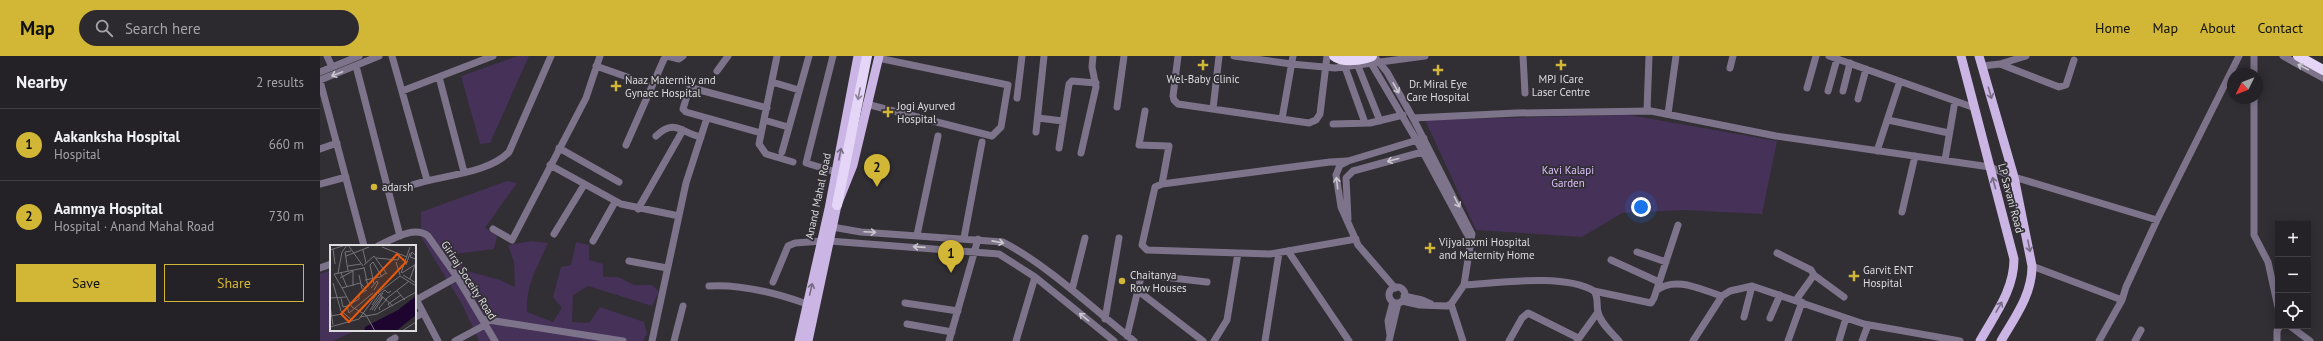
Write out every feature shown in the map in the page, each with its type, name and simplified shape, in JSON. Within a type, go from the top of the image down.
[{"type":"highway","points":[[837,205],[840,173],[867,56]]},
{"type":"highway","points":[[1331,56],[1354,60],[1373,59]]},
{"type":"highway","points":[[2298,56],[2323,70]]},
{"type":"main road","name":"Anand Mahal Road","points":[[808,341],[840,173],[858,56]]},
{"type":"main road","name":"LP Savani Road","points":[[1961,56],[2014,258],[2014,275],[2007,293],[1980,341]]},
{"type":"main road","name":"LP Savani Road","points":[[1979,56],[2014,177],[2032,266],[2032,280],[2026,300],[2001,341]]},
{"type":"main road","name":"Anand Mahal Road","points":[[799,341],[807,304],[837,205],[853,165],[866,116],[866,104],[878,57]]},
{"type":"street","points":[[326,56],[332,67]]},
{"type":"street","points":[[320,72],[347,58],[359,56]]},
{"type":"street","points":[[364,245],[320,80],[379,56]]},
{"type":"street","points":[[392,56],[427,180]]},
{"type":"street","points":[[402,91],[493,56]]},
{"type":"street","points":[[412,184],[464,172],[499,161],[509,152],[551,56]]},
{"type":"street","points":[[492,229],[512,240],[586,98],[600,56]]},
{"type":"street","points":[[626,145],[664,59],[667,56],[679,59],[683,56]]},
{"type":"street","points":[[718,71],[728,56]]},
{"type":"street","points":[[777,56],[759,144],[762,151],[770,157],[793,162]]},
{"type":"street","points":[[782,152],[808,56]]},
{"type":"street","points":[[832,56],[806,164],[840,173]]},
{"type":"street","points":[[1017,98],[1022,56]]},
{"type":"street","points":[[1036,132],[1044,56]]},
{"type":"street","points":[[1081,153],[1096,83],[1092,67],[1093,56]]},
{"type":"street","points":[[1117,107],[1124,56]]},
{"type":"street","points":[[1178,56],[1174,100],[1182,105],[1213,108],[1282,120],[1309,123],[1319,118],[1327,68],[1331,56]]},
{"type":"street","points":[[1213,108],[1219,56]]},
{"type":"street","points":[[1234,56],[1327,68],[1358,66],[1373,59],[1425,56]]},
{"type":"street","points":[[1282,120],[1293,56]]},
{"type":"street","points":[[1523,56],[1525,92]]},
{"type":"street","points":[[1647,111],[1649,56]]},
{"type":"street","points":[[1668,114],[1676,56]]},
{"type":"street","points":[[1730,68],[1733,56]]},
{"type":"street","points":[[1807,88],[1816,56]]},
{"type":"street","points":[[1830,56],[1975,108]]},
{"type":"street","points":[[1982,66],[2000,64],[2026,56]]},
{"type":"street","points":[[2099,341],[2122,300],[2126,287],[2157,220],[2239,56]]},
{"type":"street","points":[[2254,56],[2254,68]]},
{"type":"street","points":[[2283,56],[2323,78]]},
{"type":"street","points":[[866,104],[992,136],[1001,127],[1008,85],[878,57]]},
{"type":"street","points":[[1373,59],[1403,115],[1431,150],[1471,230],[1472,243],[1464,286],[1451,304],[1447,306],[1431,304],[1420,305],[1399,301],[1389,293],[1394,288]]},
{"type":"street","points":[[1373,59],[1413,118],[1421,139],[1422,152],[1472,243]]},
{"type":"street","points":[[1828,91],[1837,59]]},
{"type":"street","points":[[2000,64],[2059,87],[2066,85],[2074,60]]},
{"type":"street","points":[[1842,91],[1850,63]]},
{"type":"street","points":[[356,66],[400,236]]},
{"type":"street","points":[[596,66],[630,78]]},
{"type":"street","points":[[1358,66],[1380,121]]},
{"type":"street","points":[[1345,68],[1365,123]]},
{"type":"street","points":[[1858,99],[1866,69]]},
{"type":"street","points":[[439,77],[464,172]]},
{"type":"street","points":[[1877,150],[1900,81]]},
{"type":"street","points":[[772,82],[799,90]]},
{"type":"street","points":[[1059,148],[1070,82],[1096,83]]},
{"type":"street","points":[[761,133],[683,110],[690,88],[766,108]]},
{"type":"street","points":[[1945,160],[1955,101]]},
{"type":"street","points":[[2254,104],[2254,235],[2268,262],[2275,294]]},
{"type":"street","points":[[320,112],[328,110]]},
{"type":"street","points":[[1145,111],[1139,144],[1169,146],[1162,184]]},
{"type":"street","points":[[1413,118],[1518,113],[1647,111],[1776,136],[1990,167],[2014,177],[2157,220]]},
{"type":"street","points":[[1333,124],[1365,123],[1403,115]]},
{"type":"street","points":[[652,341],[686,183],[707,118]]},
{"type":"street","points":[[1038,118],[1063,121]]},
{"type":"street","points":[[764,120],[788,127]]},
{"type":"street","points":[[1888,120],[1949,133]]},
{"type":"street","points":[[656,136],[668,127],[683,130],[701,137]]},
{"type":"street","points":[[638,209],[683,130]]},
{"type":"street","points":[[917,235],[938,136]]},
{"type":"street","points":[[1389,338],[1402,290],[1394,288],[1366,256],[1356,239],[1348,219],[1341,207],[1336,175],[1340,165],[1347,161],[1421,139]]},
{"type":"street","points":[[964,238],[982,142]]},
{"type":"street","points":[[320,149],[337,143]]},
{"type":"street","points":[[559,148],[619,182]]},
{"type":"street","points":[[1348,219],[1346,178],[1348,174],[1353,171],[1431,150]]},
{"type":"street","points":[[1902,212],[1915,156]]},
{"type":"street","points":[[1347,161],[1162,184],[1154,188],[1142,245],[1144,248],[1238,254],[1279,253],[1356,239]]},
{"type":"street","points":[[550,165],[615,202],[638,209],[679,216]]},
{"type":"street","points":[[320,184],[346,177]]},
{"type":"street","points":[[554,234],[584,185]]},
{"type":"street","points":[[593,241],[615,202]]},
{"type":"street","points":[[1464,286],[1538,281],[1583,285],[1594,291],[1648,304],[1653,301],[1678,226]]},
{"type":"street","name":"Giriraj Soceity Road","points":[[387,244],[400,236],[423,232],[457,277],[495,341]]},
{"type":"street","points":[[774,282],[786,249],[791,244],[828,236],[861,232],[964,238],[1003,242],[1014,248],[1072,290],[1105,319],[1134,341]]},
{"type":"street","points":[[828,236],[999,254],[1035,277],[1114,341]]},
{"type":"street","points":[[1072,290],[1085,238]]},
{"type":"street","points":[[1105,319],[1119,238]]},
{"type":"street","points":[[949,341],[978,240]]},
{"type":"street","points":[[1288,252],[1349,341]]},
{"type":"street","points":[[1637,252],[1666,262]]},
{"type":"street","points":[[1265,341],[1279,253]]},
{"type":"street","points":[[1777,253],[1811,270],[1814,276],[1844,297]]},
{"type":"street","points":[[1214,341],[1226,320],[1238,254]]},
{"type":"street","points":[[1610,260],[1659,282]]},
{"type":"street","points":[[629,261],[667,268]]},
{"type":"street","points":[[320,268],[330,264]]},
{"type":"street","points":[[2032,266],[2122,300]]},
{"type":"street","points":[[1127,336],[1137,290],[1143,276],[1207,282]]},
{"type":"street","points":[[1788,341],[1799,301],[1814,276]]},
{"type":"street","points":[[438,341],[416,299],[457,277]]},
{"type":"street","points":[[1016,341],[1035,277]]},
{"type":"street","points":[[1657,290],[1665,284],[1676,282],[1722,296]]},
{"type":"street","points":[[709,286],[732,286],[764,291],[807,304]]},
{"type":"street","points":[[1744,317],[1752,286]]},
{"type":"street","points":[[1693,341],[1722,296],[1730,291],[1752,286],[1868,325],[1960,341]]},
{"type":"street","points":[[1137,290],[1202,341]]},
{"type":"street","points":[[1594,291],[1598,301],[1598,312],[1605,326],[1619,341]]},
{"type":"street","points":[[1770,318],[1780,295]]},
{"type":"street","points":[[905,303],[958,311]]},
{"type":"street","points":[[1451,304],[1463,341]]},
{"type":"street","points":[[674,341],[683,306]]},
{"type":"street","points":[[1508,341],[1522,318],[1528,313],[1578,340],[1598,312]]},
{"type":"street","points":[[416,316],[423,313]]},
{"type":"street","points":[[1839,341],[1846,318]]},
{"type":"street","points":[[455,341],[483,322],[623,341]]},
{"type":"street","points":[[907,324],[952,332]]},
{"type":"street","points":[[1862,341],[1868,325]]},
{"type":"street","points":[[2277,341],[2278,329]]},
{"type":"street","points":[[2294,329],[2310,341]]},
{"type":"street","points":[[2135,341],[2141,330]]},
{"type":"green space","points":[[518,56],[529,56],[490,143],[480,144],[461,76]]},
{"type":"green space","name":"Kavi Kalapi Garden","points":[[1629,115],[1777,141],[1762,214],[1684,210],[1622,213],[1582,237],[1476,230],[1425,120]]},
{"type":"green space","points":[[507,181],[517,183],[485,228],[497,236],[494,249],[454,254],[467,271],[500,280],[515,287],[514,262],[508,245],[532,241],[548,243],[530,285],[527,312],[553,322],[562,308],[553,297],[561,267],[571,265],[576,242],[589,245],[589,260],[603,264],[603,277],[618,277],[634,285],[652,285],[659,292],[652,306],[588,286],[573,295],[572,322],[589,323],[600,307],[644,322],[647,334],[643,341],[479,341],[462,304],[421,237],[421,212]]},
{"type":"green space","points":[[330,270],[330,331],[355,331],[333,341],[320,341],[320,274]]},
{"type":"place","name":"Wel-Baby Clinic","points":[[1203,65]]},
{"type":"place","name":"MPJ ICare Laser Centre","points":[[1561,65]]},
{"type":"place","name":"Dr. Miral Eye Care Hospital","points":[[1438,70]]},
{"type":"place","name":"Naaz Maternity and Gynaec Hospital","points":[[616,86]]},
{"type":"place","name":"Jogi Ayurved Hospital","points":[[888,112]]},
{"type":"place","name":"adarsh","points":[[374,187]]},
{"type":"place","name":"Aamnya Hospital","points":[[877,187]]},
{"type":"place","name":"Vijyalaxmi Hospital and Maternity Home","points":[[1430,248]]},
{"type":"place","name":"Aakanksha Hospital","points":[[951,273]]},
{"type":"place","name":"Garvit ENT Hospital","points":[[1854,276]]},
{"type":"place","name":"Chaitanya Row Houses","points":[[1122,281]]}]
